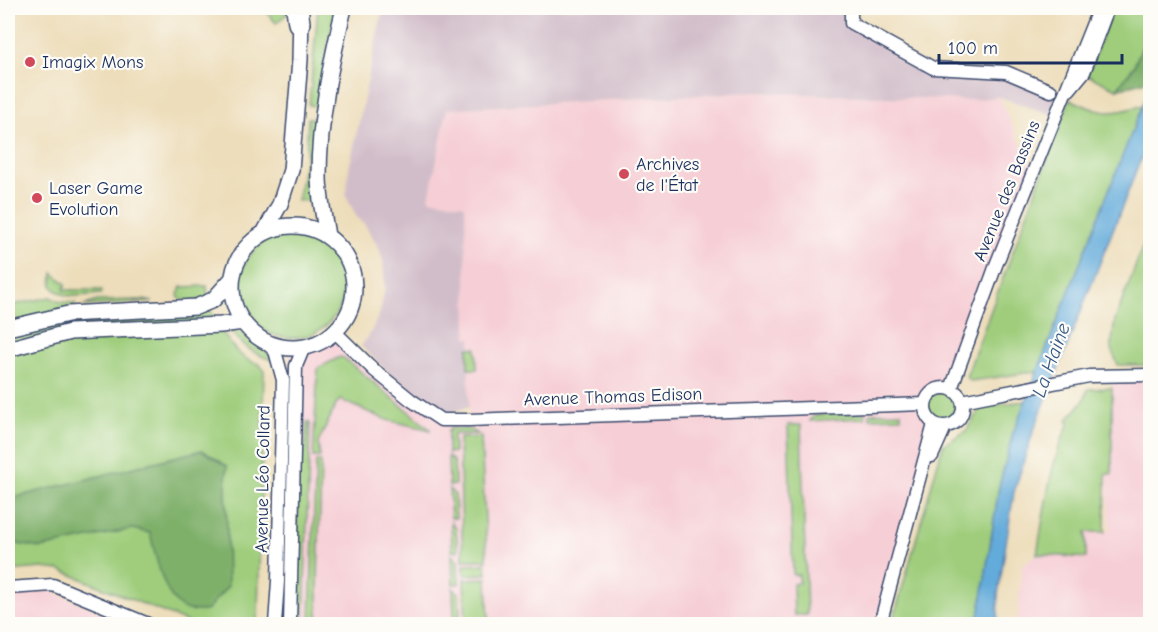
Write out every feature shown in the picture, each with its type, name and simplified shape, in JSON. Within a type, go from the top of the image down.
[{"type":"street","points":[[327,236],[319,177],[330,72],[344,8]]},
{"type":"street","points":[[851,8],[851,23],[933,68],[1006,72],[1051,91]]},
{"type":"street","name":"Avenue des Bassins","points":[[951,389],[996,265],[1099,8]]},
{"type":"street","points":[[1065,96],[1084,72],[1108,8]]},
{"type":"street","points":[[264,233],[280,204],[291,170],[300,60],[299,13]]},
{"type":"street","points":[[296,225],[312,228],[327,236],[346,256],[354,282],[350,309],[334,331],[320,341],[304,347],[290,348],[263,340],[243,322],[232,294],[235,265],[242,252],[252,241],[279,227],[296,225]]},
{"type":"street","points":[[8,328],[36,320],[81,313],[196,307],[213,300],[232,279]]},
{"type":"street","points":[[8,350],[70,332],[243,322]]},
{"type":"street","name":"Avenue Thomas Edison","points":[[334,331],[393,387],[441,420],[924,404]]},
{"type":"street","name":"Avenue Léo Collard","points":[[263,340],[276,351],[283,380],[275,624]]},
{"type":"street","name":"Avenue Léo Collard","points":[[290,624],[296,366],[304,347]]},
{"type":"street","points":[[962,401],[1083,377],[1150,375]]},
{"type":"street","points":[[945,387],[951,389],[956,391],[962,401],[960,418],[951,425],[939,425],[926,415],[924,404],[926,398],[934,390],[945,387]]},
{"type":"street","points":[[880,624],[939,425]]},
{"type":"street","points":[[887,624],[939,425]]},
{"type":"street","points":[[8,588],[53,585],[148,624]]},
{"type":"shaded area","points":[[383,8],[851,9],[852,23],[933,68],[1006,72],[1065,96],[1057,116],[999,97],[966,100],[751,92],[447,109],[429,199],[465,205],[467,338],[471,338],[471,348],[468,348],[469,407],[447,413],[429,407],[397,384],[361,346],[369,336],[380,313],[385,287],[383,261],[379,248],[365,225],[356,216],[346,195],[349,169]]},
{"type":"shaded area","points":[[751,92],[966,100],[999,97],[1033,171],[944,407],[884,624],[284,624],[290,348],[304,347],[320,341],[334,331],[441,420],[469,420],[465,257],[429,200],[446,109]]},
{"type":"shaded area","points":[[1116,375],[1150,375],[1150,624],[1017,624],[1022,565],[1037,554],[1086,558],[1086,532],[1110,531],[1107,474],[1112,473],[1112,388]]},
{"type":"shaded area","points":[[51,591],[130,624],[8,624],[8,595]]},
{"type":"green space","points":[[263,8],[287,8],[287,14],[276,23]]},
{"type":"green space","points":[[318,8],[335,8],[317,106],[309,105]]},
{"type":"green space","points":[[1113,8],[1150,8],[1150,29],[1134,66],[1117,89],[1087,75]]},
{"type":"green space","points":[[1150,29],[1150,80],[1117,89],[1134,66]]},
{"type":"green space","points":[[1070,99],[1089,108],[1105,112],[1122,111],[1143,105],[1038,371],[971,381],[966,377]]},
{"type":"green space","points":[[308,118],[315,118],[311,186],[313,202],[297,200],[306,158]]},
{"type":"green space","points":[[1150,228],[1150,365],[1118,365],[1111,349],[1115,320]]},
{"type":"green space","points":[[292,234],[312,238],[329,249],[340,266],[344,286],[340,306],[329,323],[312,334],[292,338],[272,334],[255,323],[244,306],[240,286],[244,266],[255,249],[272,238]]},
{"type":"green space","points":[[53,273],[66,284],[64,290],[102,290],[101,294],[75,296],[62,294],[52,286]]},
{"type":"green space","points":[[207,286],[208,298],[188,303],[179,298],[181,287]]},
{"type":"green space","points":[[50,297],[60,302],[75,303],[75,306],[66,311],[8,325],[8,306]]},
{"type":"green space","points":[[143,300],[153,302],[83,306],[97,301]]},
{"type":"green space","points":[[210,307],[215,322],[8,345],[8,332],[30,325]]},
{"type":"green space","points":[[220,329],[241,355],[259,364],[264,370],[256,623],[192,624],[60,570],[42,568],[8,571],[8,352],[50,340]]},
{"type":"green space","points":[[229,329],[241,332],[254,341],[275,361],[249,349]]},
{"type":"green space","points":[[468,348],[476,348],[477,369],[468,369]]},
{"type":"green space","points":[[340,357],[431,430],[387,420],[340,400],[318,443],[320,457],[313,457],[318,368]]},
{"type":"green space","points":[[1112,388],[1112,474],[1106,474],[1105,532],[1086,532],[1086,558],[1037,554],[1052,471],[1069,423],[1067,420],[1084,400],[1088,389]]},
{"type":"green space","points":[[943,391],[954,396],[959,407],[954,418],[943,423],[932,418],[927,407],[932,396]]},
{"type":"green space","points":[[1026,401],[1013,433],[999,487],[978,624],[892,624],[943,445],[966,431],[981,407]]},
{"type":"green space","points":[[901,412],[901,417],[870,418],[870,413]]},
{"type":"green space","points":[[865,413],[865,418],[810,421],[814,415]]},
{"type":"green space","points":[[307,422],[310,423],[304,617],[296,623],[298,459],[305,444]]},
{"type":"green space","points":[[788,425],[801,425],[807,615],[794,615],[793,584],[799,583],[799,575],[793,575]]},
{"type":"green space","points":[[451,428],[470,429],[478,434],[453,434],[454,452],[448,453],[448,431]]},
{"type":"green space","points":[[481,437],[487,560],[463,560],[459,438]]},
{"type":"green space","points":[[202,450],[227,466],[228,586],[206,611],[188,610],[173,599],[162,577],[150,533],[132,529],[41,548],[18,544],[8,536],[8,499]]},
{"type":"green space","points":[[448,456],[454,462],[455,485],[449,486]]},
{"type":"green space","points":[[316,461],[321,463],[318,615],[321,624],[311,624],[310,619]]},
{"type":"green space","points":[[449,489],[455,495],[456,518],[451,518]]},
{"type":"green space","points":[[451,522],[456,528],[458,551],[452,551]]},
{"type":"green space","points":[[452,555],[458,561],[459,584],[453,584]]},
{"type":"green space","points":[[486,564],[487,574],[464,575],[464,565]]},
{"type":"green space","points":[[487,578],[489,624],[466,624],[464,579]]},
{"type":"green space","points":[[453,588],[459,594],[460,616],[454,617]]},
{"type":"water","name":"La Haine","points":[[1150,86],[1150,136],[1032,435],[1014,492],[998,595],[998,624],[978,624],[999,487],[1013,433]]},
{"type":"place","name":"Imagix Mons","points":[[30,62]]},
{"type":"place","name":"Archives de l'État","points":[[624,174]]},
{"type":"place","name":"Laser Game Evolution","points":[[37,198]]}]
